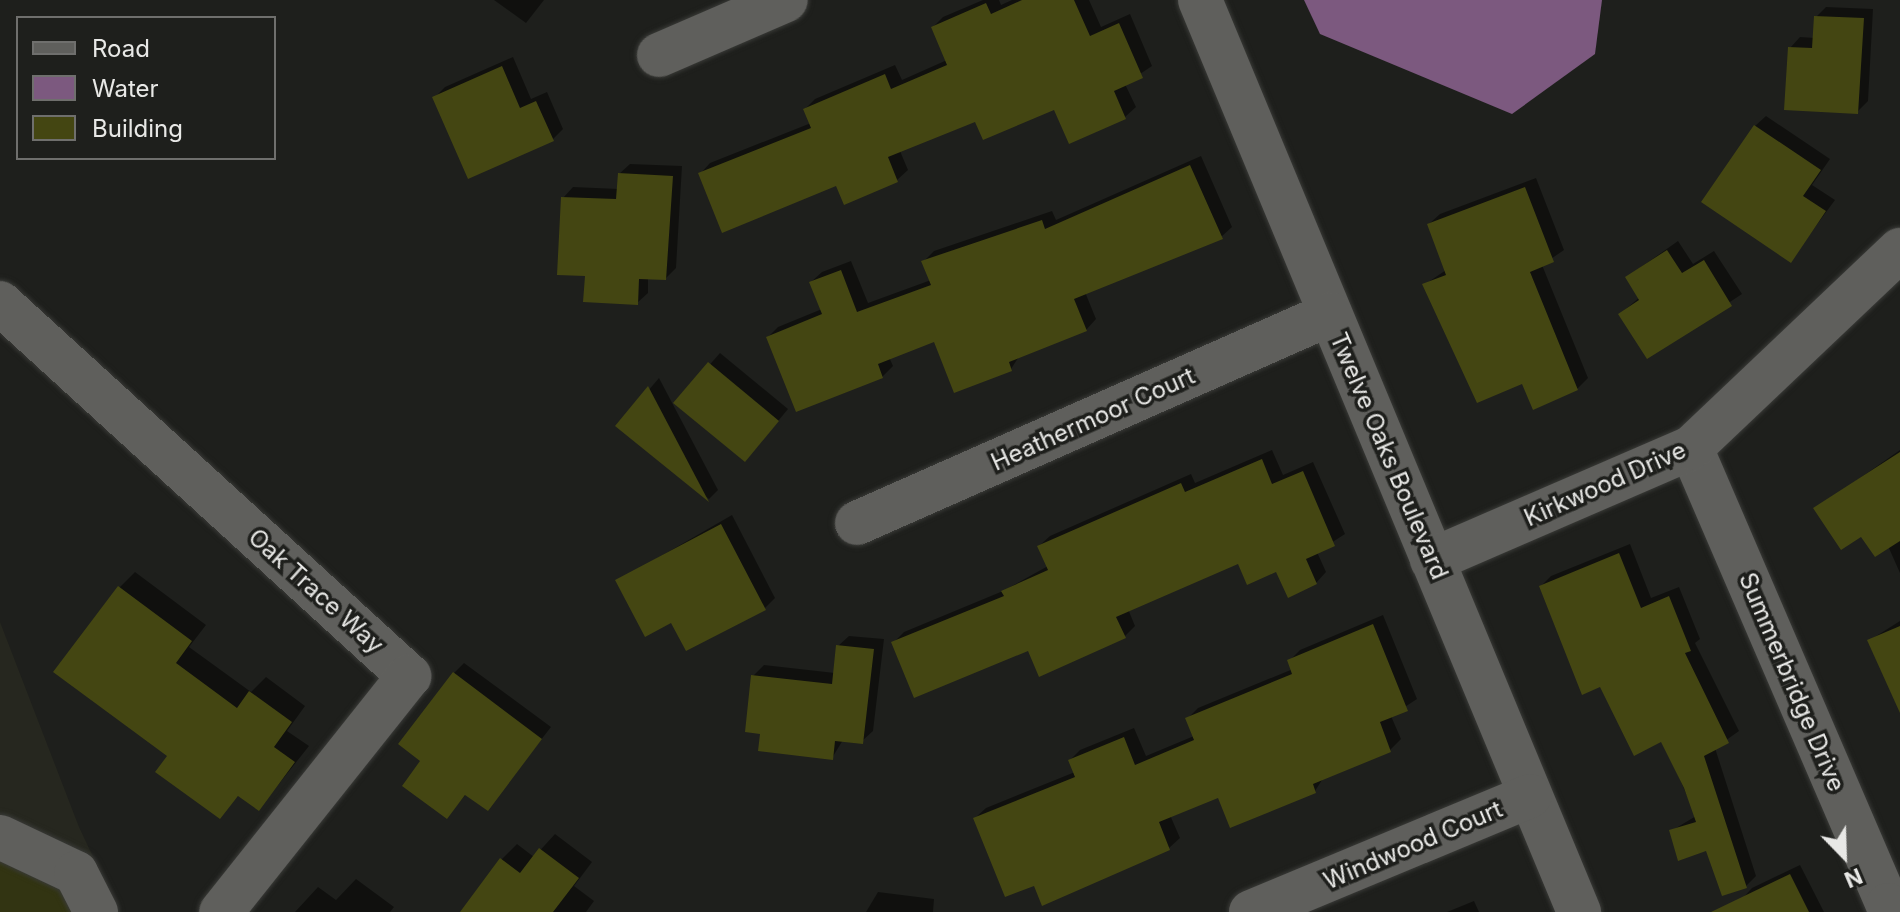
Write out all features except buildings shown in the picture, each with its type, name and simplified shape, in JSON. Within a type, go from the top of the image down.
[{"type":"street","points":[[659,55],[786,0]]},
{"type":"street","name":"Twelve Oaks Boulevard","points":[[1200,0],[1579,912]]},
{"type":"street","name":"Kirkwood Drive","points":[[1432,560],[1691,448],[1900,250]]},
{"type":"street","name":"Oak Trace Way","points":[[0,303],[409,676],[221,912]]},
{"type":"street","name":"Heathermoor Court","points":[[857,523],[1330,314]]},
{"type":"street","name":"Summerbridge Drive","points":[[1691,448],[1888,905],[1897,912]]},
{"type":"street","name":"Windwood Court","points":[[1251,912],[1530,796]]},
{"type":"street","points":[[0,837],[76,873],[96,912]]},
{"type":"shaded area","points":[[0,622],[79,827],[119,912],[79,912],[0,850]]},
{"type":"green space","points":[[0,850],[49,854],[79,912],[0,912]]},
{"type":"water","points":[[1304,0],[1602,0],[1595,54],[1512,114],[1320,34]]}]
